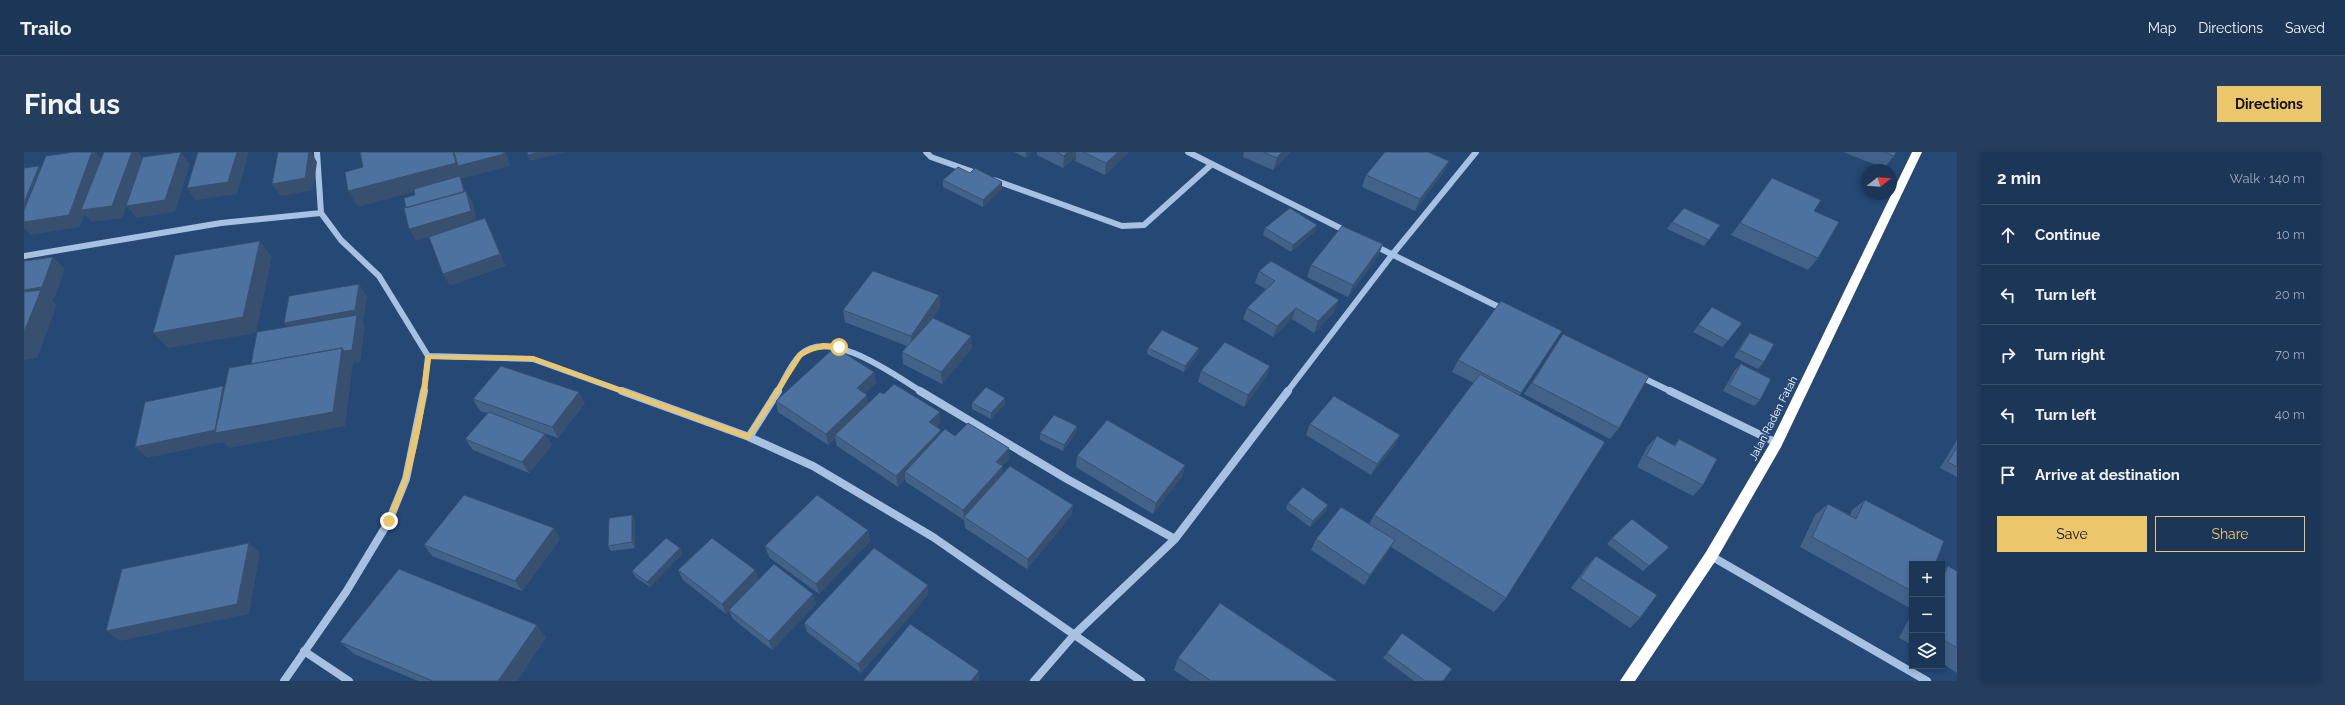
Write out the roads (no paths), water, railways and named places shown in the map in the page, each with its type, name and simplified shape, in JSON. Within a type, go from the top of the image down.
[{"type":"highway","name":"Jalan Raden Fatah","points":[[1628,681],[1711,556],[1777,443],[1917,152]]},
{"type":"street","points":[[284,681],[346,592],[389,521],[406,479],[414,446],[422,405],[428,356],[379,276],[341,240],[321,213],[319,152]]},
{"type":"street","points":[[926,152],[931,157],[983,176]]},
{"type":"street","points":[[1188,152],[1358,238]]},
{"type":"street","points":[[1034,681],[1074,635],[1175,539],[1392,255],[1476,152]]},
{"type":"street","points":[[990,178],[1122,226],[1144,225],[1212,164]]},
{"type":"street","points":[[24,256],[221,224],[321,213]]},
{"type":"street","points":[[1364,241],[1513,314]]},
{"type":"street","points":[[749,437],[800,355],[811,349],[823,346],[839,347],[855,352],[1067,479],[1175,539]]},
{"type":"street","points":[[428,356],[533,358],[749,437],[813,466],[933,537],[1141,681]]},
{"type":"street","points":[[1634,373],[1777,443]]},
{"type":"street","points":[[1711,556],[1927,681]]},
{"type":"street","points":[[304,651],[349,681]]}]
